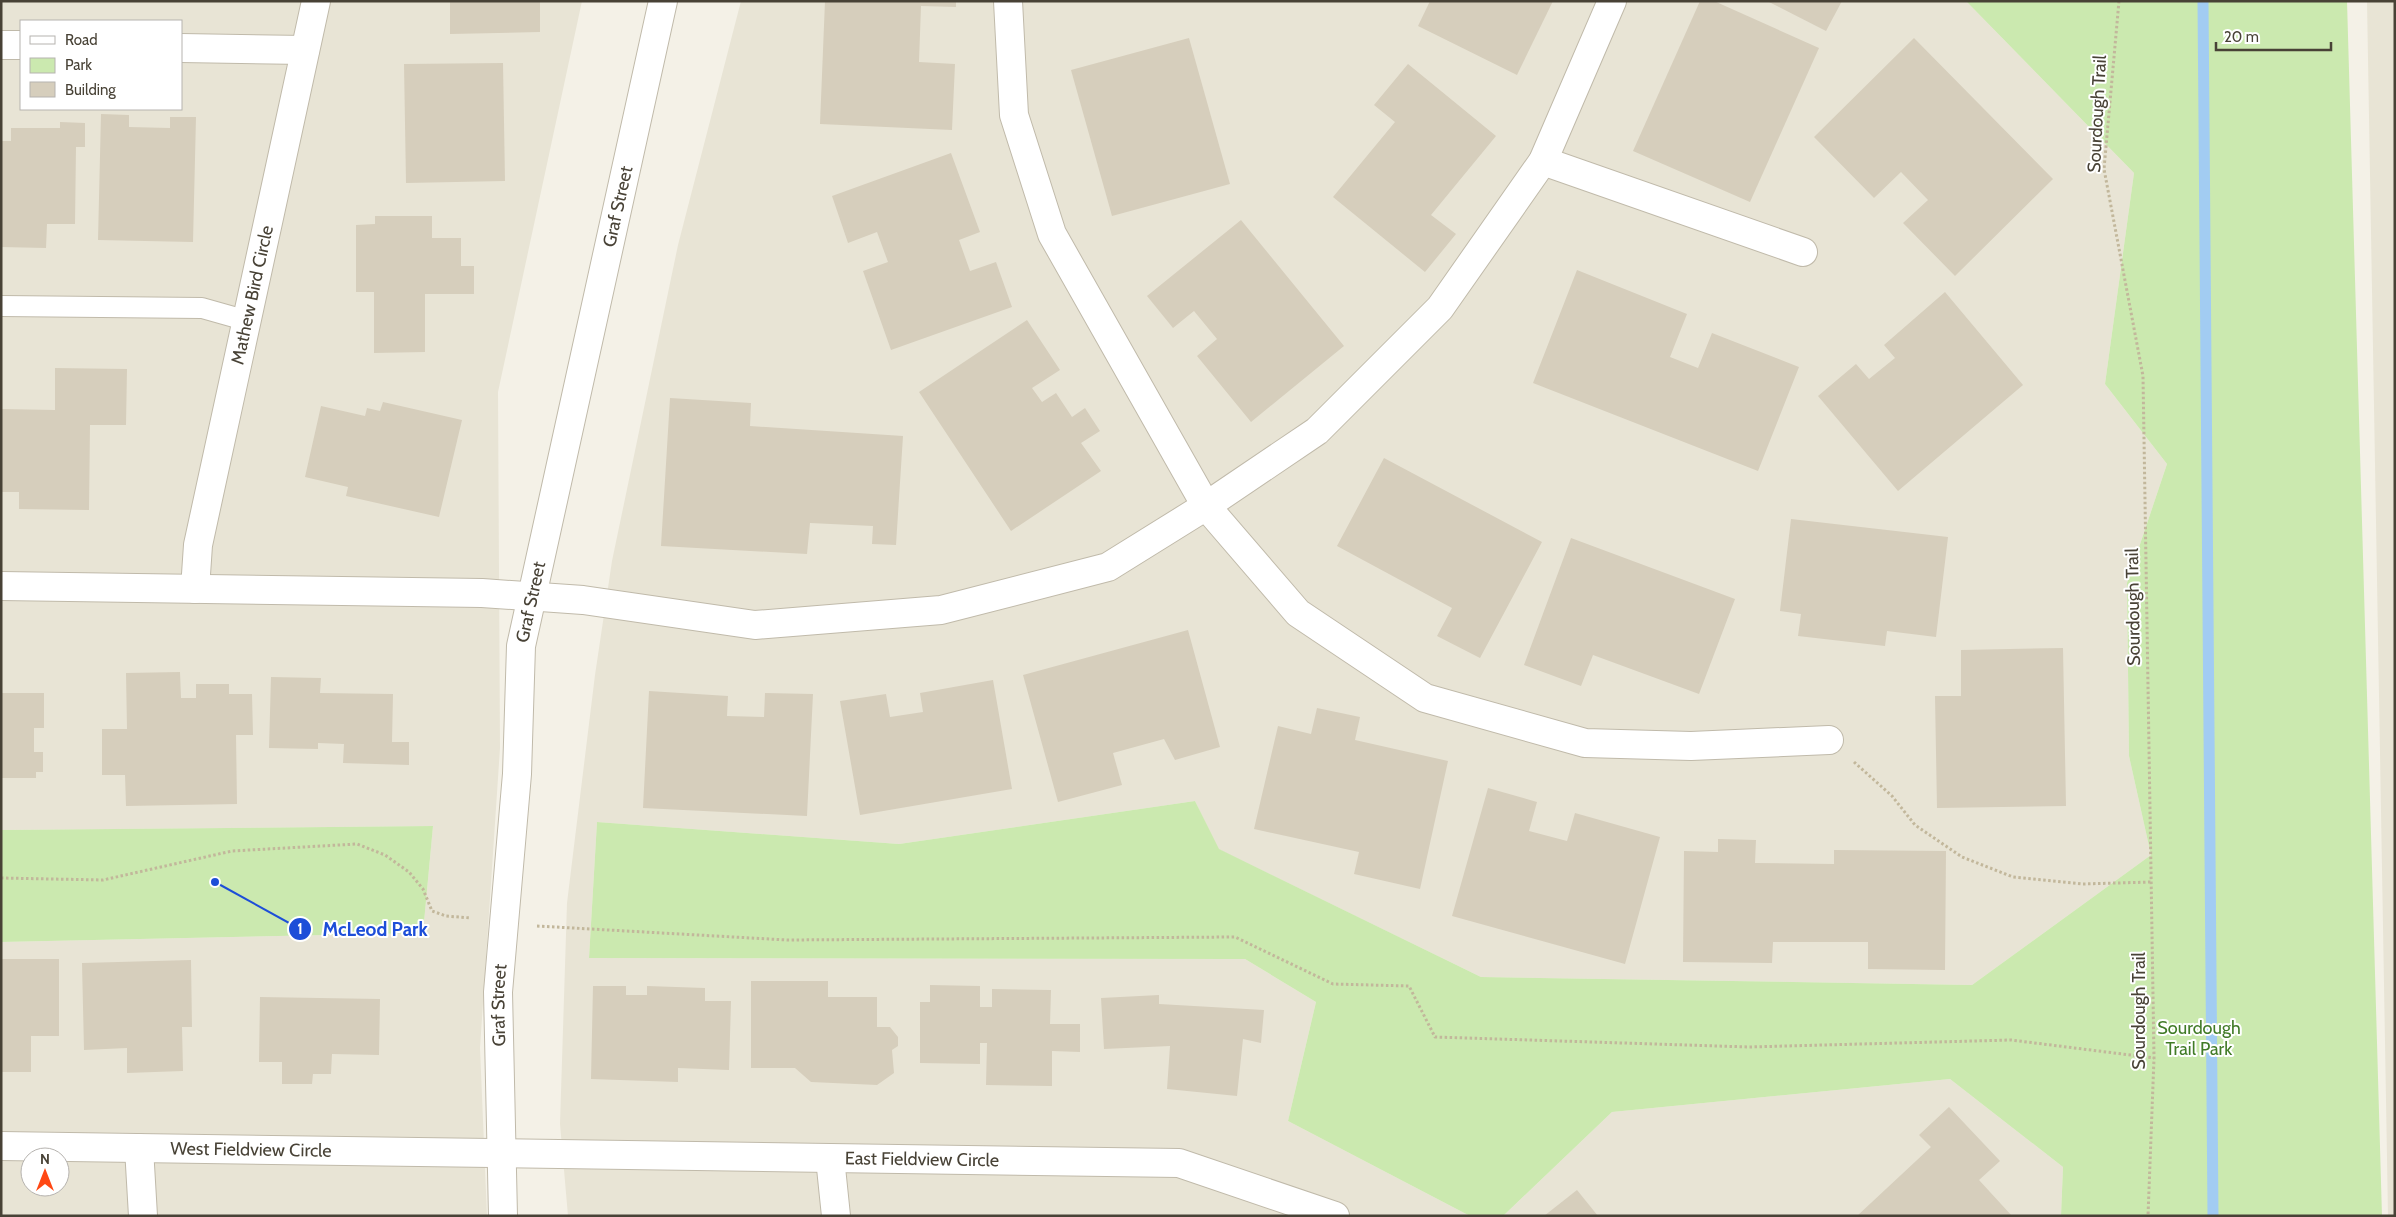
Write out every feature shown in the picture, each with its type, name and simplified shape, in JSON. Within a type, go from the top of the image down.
[{"type":"street","name":"Mathew Bird Circle","points":[[195,589],[198,545],[316,1]]},
{"type":"street","name":"Graf Street","points":[[503,1216],[498,992],[517,774],[521,646],[663,1]]},
{"type":"street","points":[[1008,1],[1014,116],[1052,234],[1206,506],[1298,613],[1425,698],[1585,743],[1691,746],[1829,740]]},
{"type":"street","points":[[1,586],[482,593],[583,600],[755,625],[942,610],[1108,567],[1206,506],[1317,431],[1440,308],[1543,161],[1612,1]]},
{"type":"street","points":[[1,45],[20,45]]},
{"type":"street","points":[[182,48],[306,50]]},
{"type":"street","points":[[1543,161],[1803,252]]},
{"type":"street","name":"West Fieldview Circle","points":[[1,1146],[501,1154]]},
{"type":"street","points":[[139,1148],[143,1216]]},
{"type":"street","name":"East Fieldview Circle","points":[[501,1154],[1180,1164],[1335,1216]]},
{"type":"street","points":[[830,1158],[836,1216]]},
{"type":"lane","points":[[1,306],[202,308],[248,321]]},
{"type":"path","name":"Sourdough Trail","points":[[2119,1],[2104,169],[2143,376],[2154,1058],[2148,1216]]},
{"type":"path","points":[[1829,740],[1892,796],[1914,825],[1962,857],[2013,877],[2082,884],[2152,882]]},
{"type":"path","points":[[1,878],[103,880],[232,851],[357,844],[385,856],[409,872],[423,889],[432,911],[446,916],[544,927],[787,940],[1236,937],[1333,984],[1409,986],[1435,1037],[1749,1047],[2011,1040],[2154,1058]]},
{"type":"shaded area","points":[[1,1],[582,1],[498,392],[500,748],[480,1048],[487,1216],[1,1216],[1,942],[423,933],[433,826],[1,830]]},
{"type":"shaded area","points":[[741,1],[1966,1],[2134,173],[2105,384],[2167,464],[2127,583],[2129,756],[2151,855],[1972,985],[1481,977],[1218,849],[1195,801],[899,844],[597,822],[589,958],[1245,959],[1316,1002],[1288,1121],[1470,1216],[568,1216],[560,1124],[567,903],[595,675],[612,561],[678,245]]},
{"type":"shaded area","points":[[2367,1],[2395,1],[2395,1216],[2388,1216]]},
{"type":"shaded area","points":[[1950,1079],[2063,1167],[2061,1216],[1503,1216],[1612,1112]]},
{"type":"green space","name":"Sourdough Trail Park","points":[[1966,1],[2347,1],[2382,1216],[2061,1216],[2063,1167],[1950,1079],[1612,1112],[1503,1216],[1470,1216],[1288,1121],[1316,1002],[1245,959],[589,958],[597,822],[899,844],[1195,801],[1219,849],[1481,977],[1972,985],[2151,855],[2129,756],[2127,583],[2167,464],[2105,384],[2134,173]]},
{"type":"green space","points":[[433,826],[423,933],[1,942],[1,830]]},
{"type":"building","points":[[450,1],[540,1],[540,32],[450,34]]},
{"type":"building","points":[[825,1],[956,1],[956,7],[921,6],[919,62],[955,64],[952,130],[820,124]]},
{"type":"building","points":[[1430,1],[1553,1],[1517,75],[1418,26]]},
{"type":"building","points":[[1700,1],[1714,1],[1819,48],[1750,202],[1633,151]]},
{"type":"building","points":[[1767,1],[1842,1],[1826,31]]},
{"type":"building","points":[[1189,38],[1230,184],[1112,216],[1071,70]]},
{"type":"building","points":[[1914,38],[2053,179],[1955,276],[1903,223],[1928,200],[1901,172],[1874,198],[1814,137]]},
{"type":"building","points":[[503,63],[505,181],[406,183],[404,64]]},
{"type":"building","points":[[1408,64],[1496,136],[1431,215],[1456,234],[1425,272],[1333,197],[1395,122],[1374,105]]},
{"type":"building","points":[[101,114],[129,115],[129,127],[170,128],[170,117],[196,117],[193,242],[98,240]]},
{"type":"building","points":[[60,122],[85,123],[85,147],[76,147],[75,224],[47,224],[46,248],[1,247],[1,141],[11,141],[11,128],[60,128]]},
{"type":"building","points":[[951,153],[980,232],[959,240],[970,271],[996,262],[1012,307],[891,350],[863,271],[888,262],[877,232],[848,243],[832,196]]},
{"type":"building","points":[[375,216],[432,216],[432,238],[461,238],[461,266],[474,266],[474,294],[425,294],[425,352],[374,353],[374,292],[356,292],[356,225],[375,224]]},
{"type":"building","points":[[1241,220],[1344,346],[1251,422],[1197,356],[1217,339],[1194,311],[1173,328],[1147,296]]},
{"type":"building","points":[[1577,270],[1687,314],[1670,357],[1698,368],[1712,333],[1799,367],[1758,471],[1533,383]]},
{"type":"building","points":[[1945,292],[2023,385],[1898,491],[1818,396],[1856,364],[1869,379],[1895,358],[1884,345]]},
{"type":"building","points":[[1027,320],[1060,370],[1032,388],[1042,402],[1056,393],[1072,417],[1085,408],[1100,431],[1081,443],[1101,471],[1011,531],[919,392]]},
{"type":"building","points":[[55,368],[127,369],[126,425],[90,425],[89,510],[19,509],[19,492],[1,492],[1,409],[55,410]]},
{"type":"building","points":[[670,398],[751,403],[750,426],[903,436],[896,545],[872,544],[873,526],[810,523],[807,554],[661,546]]},
{"type":"building","points":[[383,402],[462,420],[439,517],[346,496],[348,487],[305,477],[321,406],[365,416],[367,408],[380,411]]},
{"type":"building","points":[[1384,458],[1542,542],[1480,658],[1437,636],[1452,608],[1337,546]]},
{"type":"building","points":[[1791,519],[1948,537],[1936,637],[1887,631],[1885,646],[1798,636],[1801,614],[1780,611]]},
{"type":"building","points":[[1571,538],[1735,599],[1699,694],[1593,655],[1581,686],[1524,665]]},
{"type":"building","points":[[1188,630],[1220,747],[1175,760],[1164,739],[1113,753],[1122,785],[1058,802],[1023,675]]},
{"type":"building","points":[[2063,648],[2066,806],[1937,808],[1935,696],[1961,696],[1961,650]]},
{"type":"building","points":[[180,672],[181,698],[196,698],[196,684],[229,684],[229,694],[252,694],[253,735],[236,735],[237,804],[126,806],[125,775],[102,775],[102,729],[127,729],[126,673]]},
{"type":"building","points":[[271,677],[321,678],[320,693],[393,694],[392,742],[409,742],[409,765],[343,763],[344,744],[318,743],[318,749],[269,748]]},
{"type":"building","points":[[993,680],[1012,789],[860,815],[840,701],[886,694],[890,717],[923,712],[920,693]]},
{"type":"building","points":[[649,691],[728,696],[727,716],[764,717],[765,693],[813,694],[807,816],[643,808]]},
{"type":"building","points":[[1,693],[44,693],[44,728],[34,728],[34,752],[43,752],[43,772],[36,772],[36,778],[1,778]]},
{"type":"building","points":[[1317,708],[1360,717],[1355,740],[1448,761],[1420,889],[1354,874],[1359,852],[1254,829],[1278,726],[1311,734]]},
{"type":"building","points":[[1488,788],[1537,802],[1529,831],[1567,841],[1575,813],[1660,837],[1625,964],[1452,916]]},
{"type":"building","points":[[1718,839],[1756,840],[1755,863],[1834,864],[1834,850],[1946,851],[1945,970],[1868,969],[1868,942],[1773,942],[1772,963],[1683,962],[1684,851],[1718,852]]},
{"type":"building","points":[[1,959],[59,959],[59,1036],[31,1036],[31,1072],[1,1072]]},
{"type":"building","points":[[191,960],[192,1027],[182,1027],[183,1071],[127,1073],[127,1048],[84,1050],[82,963]]},
{"type":"building","points":[[751,981],[828,981],[828,997],[877,997],[877,1027],[890,1027],[898,1037],[898,1046],[892,1050],[894,1073],[877,1085],[811,1082],[795,1068],[751,1068]]},
{"type":"building","points":[[930,985],[980,986],[980,1007],[992,1007],[992,989],[1051,990],[1050,1024],[1080,1024],[1080,1052],[1052,1051],[1052,1086],[986,1085],[987,1043],[980,1043],[980,1064],[920,1063],[920,1002],[930,1002]]},
{"type":"building","points":[[593,986],[626,986],[626,995],[647,995],[647,986],[705,988],[705,1001],[731,1001],[729,1070],[678,1068],[678,1082],[591,1079]]},
{"type":"building","points":[[1159,995],[1159,1004],[1264,1010],[1261,1043],[1243,1039],[1237,1096],[1167,1089],[1170,1046],[1104,1049],[1101,998]]},
{"type":"building","points":[[260,997],[380,999],[379,1055],[332,1054],[331,1074],[313,1074],[312,1084],[282,1084],[282,1062],[259,1062]]},
{"type":"building","points":[[1949,1107],[2000,1161],[1979,1180],[2012,1216],[1857,1216],[1931,1147],[1919,1135]]},
{"type":"building","points":[[1577,1190],[1598,1216],[1544,1216]]},
{"type":"waterway","points":[[2203,1],[2213,1216]]},
{"type":"place","name":"McLeod Park","points":[[215,882]]}]
